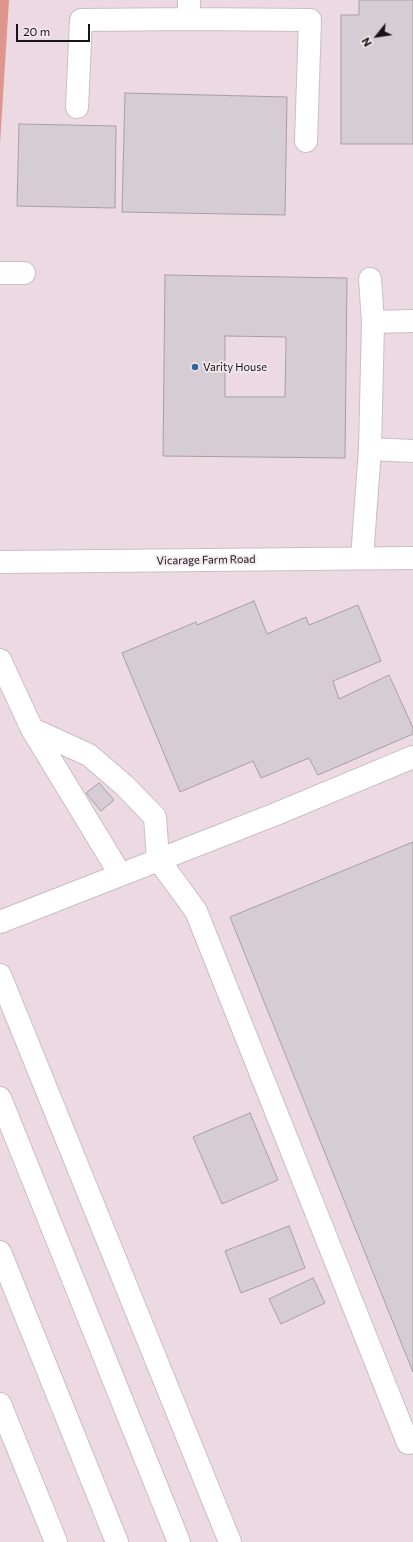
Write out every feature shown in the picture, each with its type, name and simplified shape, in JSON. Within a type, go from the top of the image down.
[{"type":"street","points":[[77,107],[81,20],[189,9],[310,20],[306,140]]},
{"type":"street","points":[[0,273],[24,273]]},
{"type":"street","points":[[362,558],[370,448],[373,322],[370,279]]},
{"type":"street","points":[[373,322],[413,321]]},
{"type":"street","points":[[370,448],[413,451]]},
{"type":"street","name":"Vicarage Farm Road","points":[[0,562],[413,558]]},
{"type":"street","points":[[0,660],[32,729],[120,874]]},
{"type":"street","points":[[32,729],[90,755],[125,786],[155,818],[158,859],[196,911],[408,1443]]},
{"type":"street","points":[[0,922],[276,814],[413,756]]},
{"type":"street","points":[[0,975],[230,1542]]},
{"type":"street","points":[[0,1098],[179,1542]]},
{"type":"street","points":[[0,1252],[117,1542]]},
{"type":"street","points":[[0,1404],[56,1542]]},
{"type":"shaded area","points":[[0,0],[413,0],[413,1542],[0,1542]]},
{"type":"shaded area","points":[[0,0],[9,0],[0,144]]},
{"type":"building","points":[[359,0],[413,0],[413,144],[341,144],[341,15],[359,15]]},
{"type":"building","points":[[125,93],[287,97],[285,215],[122,212]]},
{"type":"building","points":[[19,124],[116,126],[115,208],[17,206]]},
{"type":"building","name":"Varity House","points":[[165,275],[347,278],[345,458],[163,456]],"holes":[[[225,336],[286,337],[285,397],[225,397]]]},
{"type":"building","points":[[254,601],[267,634],[306,617],[309,625],[358,605],[381,661],[333,681],[339,699],[389,675],[413,728],[413,734],[318,775],[309,758],[261,778],[253,761],[180,792],[122,653],[196,622],[197,625]]},
{"type":"building","points":[[99,783],[114,800],[101,811],[86,793]]},
{"type":"building","points":[[413,842],[413,1372],[230,917]]},
{"type":"building","points":[[250,1113],[278,1180],[222,1204],[193,1137]]},
{"type":"building","points":[[289,1226],[305,1268],[241,1293],[225,1251]]},
{"type":"building","points":[[313,1278],[325,1303],[281,1324],[269,1299]]},
{"type":"place","name":"Varity House","points":[[195,367]]}]
